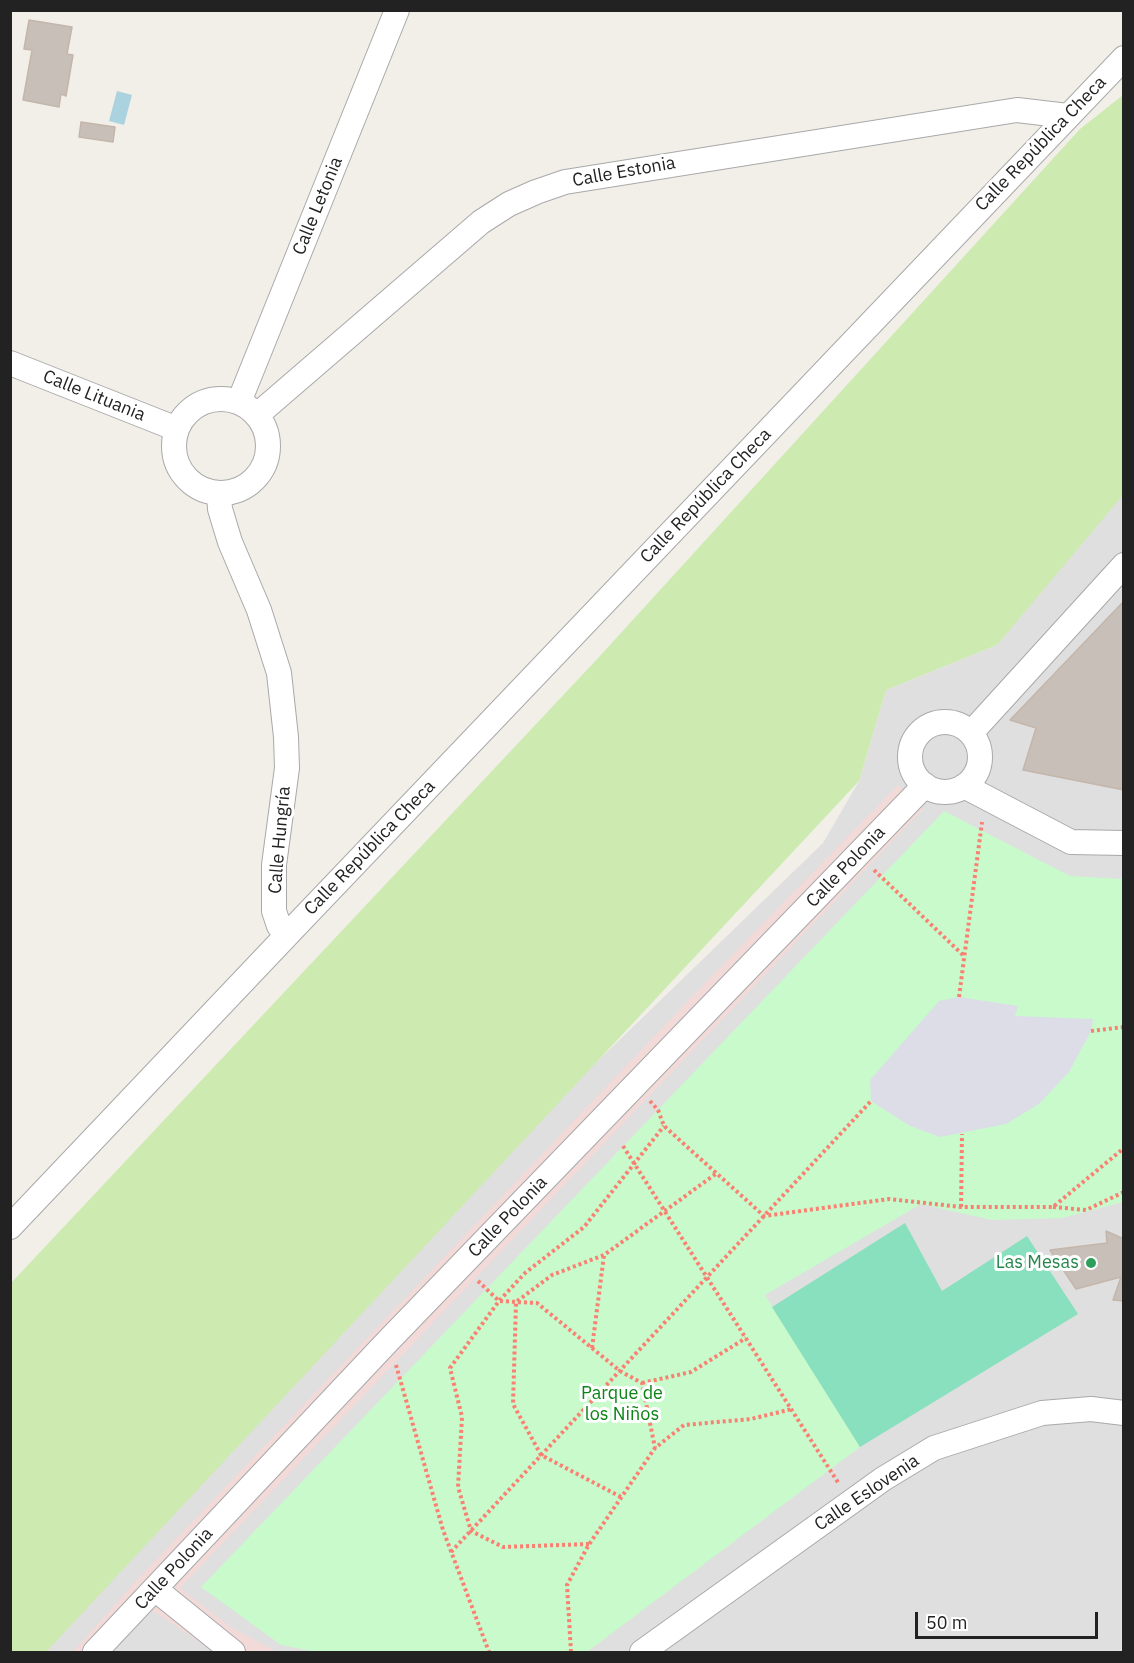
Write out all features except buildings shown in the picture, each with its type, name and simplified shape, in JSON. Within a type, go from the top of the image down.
[{"type":"street","name":"Calle Letonia","points":[[248,408],[397,10]]},
{"type":"street","name":"Calle República Checa","points":[[288,934],[1124,58]]},
{"type":"street","name":"Calle Estonia","points":[[248,408],[482,222],[509,204],[536,192],[588,178],[1017,110],[1068,116]]},
{"type":"street","name":"Calle Lituania","points":[[10,363],[177,429]]},
{"type":"street","points":[[224,398],[248,408],[266,428],[269,444],[267,460],[260,474],[249,485],[234,492],[219,494],[204,491],[191,483],[181,472],[175,459],[173,444],[184,416],[195,406],[209,400],[224,398]]},
{"type":"street","name":"Calle Hungría","points":[[219,494],[220,509],[230,542],[263,621],[280,683],[287,768],[274,865],[274,910],[279,926],[288,934]]},
{"type":"street","points":[[971,733],[1124,565]]},
{"type":"street","points":[[973,791],[980,751],[971,733],[951,722],[939,722],[919,734],[910,755],[917,777],[925,785],[944,791],[973,791],[1071,842],[1124,843]]},
{"type":"street","name":"Calle Polonia","points":[[95,1653],[388,1341],[925,785]]},
{"type":"street","points":[[10,1227],[288,934]]},
{"type":"street","name":"Calle Eslovenia","points":[[642,1653],[850,1502],[908,1462],[934,1448],[977,1432],[1042,1413],[1069,1409],[1124,1413]]},
{"type":"street","points":[[155,1589],[233,1653]]},
{"type":"path","points":[[959,997],[982,831],[973,791]]},
{"type":"path","points":[[859,854],[965,956]]},
{"type":"path","points":[[1091,1030],[1124,1027]]},
{"type":"path","points":[[636,1085],[658,1110],[664,1126],[764,1216]]},
{"type":"path","points":[[451,1552],[871,1101]]},
{"type":"path","points":[[589,1544],[503,1547],[471,1531],[458,1487],[462,1417],[450,1368],[499,1301],[525,1273],[584,1227],[664,1126]]},
{"type":"path","points":[[961,1207],[962,1134]]},
{"type":"path","points":[[623,1146],[850,1502]]},
{"type":"path","points":[[1053,1207],[1124,1148]]},
{"type":"path","points":[[516,1302],[552,1275],[604,1255],[717,1173]]},
{"type":"path","points":[[764,1216],[889,1199],[961,1207],[1053,1207],[1086,1210],[1124,1192]]},
{"type":"path","points":[[592,1349],[604,1255]]},
{"type":"path","points":[[462,1265],[499,1301],[537,1303],[620,1371],[642,1383],[691,1372],[746,1338]]},
{"type":"path","points":[[516,1302],[513,1404],[541,1455],[621,1497]]},
{"type":"path","points":[[388,1341],[451,1552],[489,1653]]},
{"type":"path","points":[[642,1383],[655,1448]]},
{"type":"path","points":[[571,1653],[567,1586],[589,1544],[655,1448],[684,1425],[752,1419],[792,1410]]},
{"type":"shaded area","points":[[1123,413],[1123,1652],[20,1652],[390,1262],[823,843],[859,781],[886,690],[997,645]]},
{"type":"shaded area","points":[[898,785],[923,809],[180,1588],[232,1628],[277,1652],[214,1652],[152,1610],[109,1652],[73,1652],[133,1584],[702,986]]},
{"type":"shaded area","points":[[959,997],[1018,1006],[1015,1016],[1093,1019],[1091,1031],[1069,1072],[1039,1104],[1006,1124],[940,1137],[910,1126],[871,1101],[870,1080],[939,1001]]},
{"type":"green space","points":[[1123,95],[1123,495],[997,645],[886,690],[859,781],[46,1652],[11,1652],[11,1283],[599,657],[1080,129]]},
{"type":"green space","name":"Parque de los Niños","points":[[944,811],[1070,876],[1123,879],[1123,1202],[1062,1218],[992,1220],[921,1204],[765,1295],[860,1447],[587,1652],[317,1652],[281,1645],[201,1587]]},
{"type":"green space","points":[[905,1223],[942,1291],[1027,1236],[1078,1314],[860,1447],[772,1307]]},
{"type":"water","points":[[117,91],[132,95],[124,125],[109,121]]},
{"type":"place","name":"Las Mesas","points":[[1091,1263]]}]
